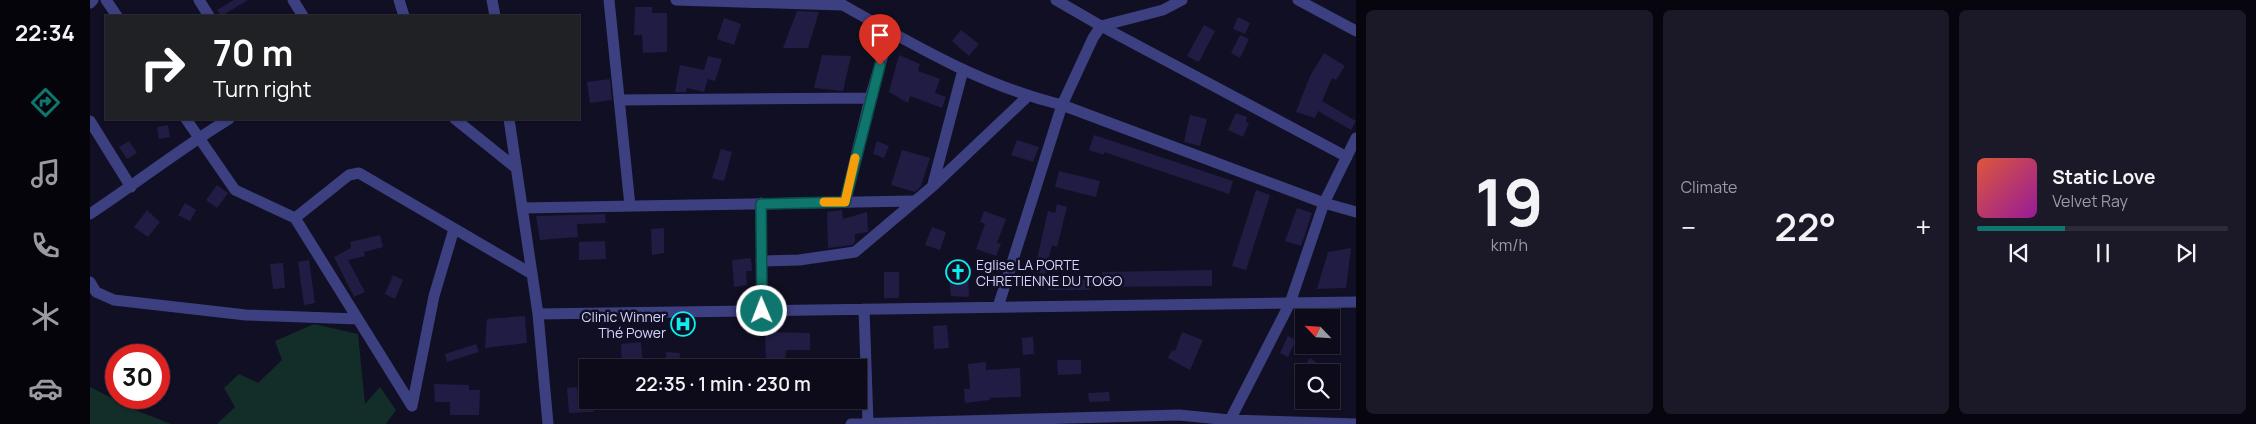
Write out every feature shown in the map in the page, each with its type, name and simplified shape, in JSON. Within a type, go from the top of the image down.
[{"type":"street","points":[[90,3],[93,0]]},
{"type":"street","points":[[106,0],[116,15]]},
{"type":"street","points":[[199,0],[208,15]]},
{"type":"street","points":[[293,0],[302,15]]},
{"type":"street","points":[[399,0],[404,15]]},
{"type":"street","points":[[492,0],[495,15]]},
{"type":"street","points":[[609,0],[630,206]]},
{"type":"street","points":[[676,0],[839,3],[963,70],[1027,97],[1062,105],[1324,203],[1356,212]]},
{"type":"street","points":[[1056,0],[1101,26],[1347,157]]},
{"type":"street","points":[[998,307],[1062,105],[1093,38],[1101,26],[1163,10],[1182,0]]},
{"type":"street","points":[[1298,0],[1356,31]]},
{"type":"street","points":[[845,202],[870,98],[890,32]]},
{"type":"street","points":[[932,186],[963,70]]},
{"type":"street","points":[[761,262],[799,260],[855,252],[932,186],[1027,97]]},
{"type":"street","points":[[619,100],[870,98]]},
{"type":"street","points":[[187,120],[235,190],[295,218],[412,406],[434,296],[454,229]]},
{"type":"street","points":[[90,214],[131,187],[199,137],[227,120]]},
{"type":"street","points":[[456,120],[516,168]]},
{"type":"street","points":[[510,120],[538,314],[548,424]]},
{"type":"street","points":[[90,121],[131,187]]},
{"type":"street","points":[[1230,420],[1290,303],[1324,203],[1356,138]]},
{"type":"street","points":[[295,218],[354,172],[359,173],[532,274]]},
{"type":"street","points":[[522,208],[913,201]]},
{"type":"street","points":[[761,204],[762,311]]},
{"type":"street","points":[[90,282],[96,292],[114,300],[246,315],[358,319]]},
{"type":"street","points":[[538,314],[1356,302]]},
{"type":"street","points":[[864,309],[868,423]]},
{"type":"street","points":[[850,424],[1230,420],[1356,424]]},
{"type":"green space","points":[[314,324],[358,334],[365,404],[380,387],[396,410],[386,424],[217,424],[235,407],[224,388],[239,374],[258,383],[282,360],[275,341]]},
{"type":"green space","points":[[90,387],[105,394],[105,409],[134,409],[171,424],[90,424]]},
{"type":"building","points":[[234,0],[248,0],[223,15],[220,15],[217,10]]},
{"type":"building","points":[[635,7],[652,7],[652,13],[667,13],[667,52],[643,53],[642,35],[634,35]]},
{"type":"building","points":[[797,11],[819,12],[808,48],[783,48]]},
{"type":"building","points":[[1238,17],[1250,23],[1245,34],[1233,29]]},
{"type":"building","points":[[724,18],[741,24],[734,45],[717,39]]},
{"type":"building","points":[[1204,25],[1215,31],[1199,62],[1187,56]]},
{"type":"building","points":[[961,30],[979,44],[969,56],[952,41]]},
{"type":"building","points":[[1240,35],[1249,39],[1240,58],[1231,53]]},
{"type":"building","points":[[1324,53],[1345,66],[1336,80],[1332,78],[1322,101],[1356,121],[1351,130],[1318,111],[1315,118],[1296,112],[1310,76]]},
{"type":"building","points":[[822,55],[851,56],[843,91],[814,88]]},
{"type":"building","points":[[899,55],[920,64],[918,71],[940,79],[935,93],[946,97],[942,108],[910,96],[908,103],[889,92]]},
{"type":"building","points":[[708,56],[722,59],[715,81],[708,79],[704,92],[687,88],[686,92],[675,92],[680,65],[704,70]]},
{"type":"building","points":[[610,79],[612,100],[590,103],[587,82]]},
{"type":"building","points":[[1236,113],[1247,117],[1246,122],[1249,123],[1243,137],[1228,130]]},
{"type":"building","points":[[1190,115],[1207,119],[1200,146],[1184,142]]},
{"type":"building","points":[[168,125],[170,137],[159,139],[157,127]]},
{"type":"building","points":[[1094,135],[1233,181],[1229,194],[1104,152],[1104,155],[1089,150]]},
{"type":"building","points":[[1017,140],[1039,147],[1033,162],[1011,155]]},
{"type":"building","points":[[129,141],[137,153],[127,159],[119,147]]},
{"type":"building","points":[[877,141],[889,146],[884,158],[873,154]]},
{"type":"building","points":[[721,149],[732,152],[724,181],[712,178]]},
{"type":"building","points":[[902,150],[930,158],[921,186],[915,192],[891,185]]},
{"type":"building","points":[[1059,171],[1100,181],[1096,197],[1055,187]]},
{"type":"building","points":[[217,185],[228,193],[217,208],[206,200]]},
{"type":"building","points":[[1256,190],[1270,195],[1246,270],[1232,266]]},
{"type":"building","points":[[185,203],[196,210],[190,221],[178,215]]},
{"type":"building","points":[[1057,204],[1067,207],[1057,247],[1052,245],[1045,274],[1034,272],[1048,211],[1055,213]]},
{"type":"building","points":[[1297,208],[1312,213],[1301,246],[1285,241]]},
{"type":"building","points":[[147,210],[160,222],[148,237],[134,227]]},
{"type":"building","points":[[842,210],[843,219],[867,212],[868,232],[855,234],[855,242],[852,245],[828,248],[827,212]]},
{"type":"building","points":[[984,211],[1006,219],[997,243],[1001,244],[996,256],[976,249],[985,224],[980,222]]},
{"type":"building","points":[[605,214],[606,223],[577,224],[578,237],[540,240],[536,216]]},
{"type":"building","points":[[932,227],[946,232],[940,250],[925,245]]},
{"type":"building","points":[[664,228],[664,253],[652,255],[651,229]]},
{"type":"building","points":[[380,235],[383,247],[364,252],[365,256],[348,260],[365,292],[354,297],[334,257],[351,248],[350,242]]},
{"type":"building","points":[[605,241],[606,259],[579,260],[579,242]]},
{"type":"building","points":[[1351,248],[1346,288],[1317,289],[1328,252]]},
{"type":"building","points":[[751,258],[752,271],[746,271],[747,285],[734,287],[732,260]]},
{"type":"building","points":[[309,260],[315,303],[304,305],[298,262]]},
{"type":"building","points":[[283,263],[285,288],[273,289],[270,264]]},
{"type":"building","name":"Eglise LA PORTE CHRETIENNE DU TOGO","points":[[968,263],[969,297],[951,296],[947,264]]},
{"type":"building","points":[[1212,270],[1212,286],[1090,287],[1090,290],[1048,290],[1048,279],[1102,278],[1102,272]]},
{"type":"building","points":[[884,272],[899,272],[899,298],[884,298]]},
{"type":"building","points":[[393,275],[403,280],[395,299],[385,294]]},
{"type":"building","points":[[525,316],[527,343],[485,348],[487,319]]},
{"type":"building","points":[[947,325],[949,348],[934,349],[933,326]]},
{"type":"building","points":[[765,332],[810,333],[810,350],[786,350],[786,359],[766,359]]},
{"type":"building","points":[[1182,332],[1203,340],[1190,370],[1168,358],[1172,350],[1175,351]]},
{"type":"building","points":[[1288,336],[1295,340],[1288,357],[1280,353]]},
{"type":"building","points":[[1033,337],[1034,354],[1023,355],[1022,338]]},
{"type":"building","points":[[641,342],[642,359],[622,359],[621,344]]},
{"type":"building","points":[[476,344],[479,352],[447,362],[445,354]]},
{"type":"building","points":[[666,352],[680,353],[680,359],[666,359]]},
{"type":"building","points":[[1310,358],[1319,364],[1306,364]]},
{"type":"building","points":[[1057,360],[1081,360],[1081,374],[1058,375]]},
{"type":"building","points":[[986,362],[986,370],[1020,368],[1021,397],[989,398],[990,400],[965,403],[964,389],[970,389],[968,364]]},
{"type":"building","points":[[434,384],[469,385],[469,390],[480,390],[479,415],[450,415],[450,402],[435,402]]},
{"type":"building","points":[[577,387],[579,409],[594,409],[594,412],[569,413],[567,388]]},
{"type":"building","points":[[1109,392],[1110,401],[1089,402],[1088,393]]},
{"type":"slow traffic","points":[[824,202],[845,202],[855,158]]},
{"type":"place","name":"Eglise LA PORTE CHRETIENNE DU TOGO","points":[[958,272]]},
{"type":"place","name":"Clinic Winner Thé Power","points":[[683,324]]},
{"type":"route","points":[[762,311],[761,204],[845,202],[870,98],[880,65]]}]
